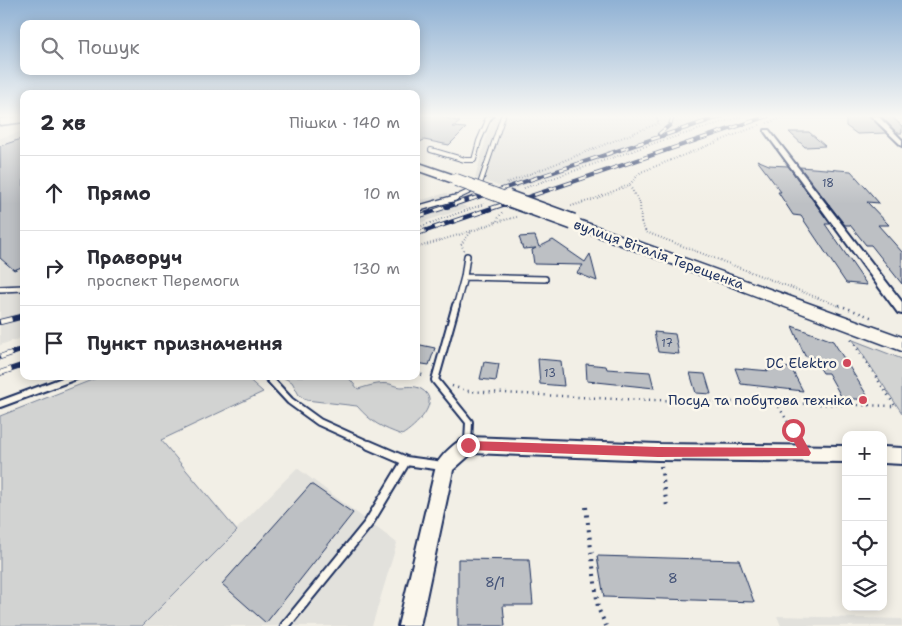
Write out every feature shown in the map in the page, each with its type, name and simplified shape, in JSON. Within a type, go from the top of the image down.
[{"type":"main road","name":"вулиця Віталія Терещенка","points":[[420,167],[902,344]]},
{"type":"street","points":[[777,145],[902,310]]},
{"type":"street","points":[[408,626],[445,466],[468,445],[658,452],[842,454]]},
{"type":"street","points":[[887,455],[902,456]]},
{"type":"lane","points":[[431,150],[465,160],[474,160],[478,145]]},
{"type":"lane","points":[[420,208],[479,187],[483,182],[493,145]]},
{"type":"lane","points":[[467,256],[464,277],[435,380],[469,422],[468,445]]},
{"type":"lane","points":[[464,277],[545,279]]},
{"type":"lane","points":[[0,289],[20,288]]},
{"type":"lane","points":[[0,404],[65,380]]},
{"type":"lane","points":[[271,380],[290,401],[319,422],[406,461],[445,466]]},
{"type":"lane","points":[[286,626],[368,524],[406,461]]},
{"type":"path","points":[[502,185],[603,145]]},
{"type":"path","points":[[516,191],[651,145]]},
{"type":"path","points":[[716,145],[641,172],[629,185],[640,203],[641,222],[646,232],[878,320]]},
{"type":"path","points":[[420,227],[489,202]]},
{"type":"path","points":[[420,247],[496,222],[505,208]]},
{"type":"path","points":[[467,256],[461,244],[472,230]]},
{"type":"path","points":[[420,374],[467,391],[616,399],[895,406],[850,338],[850,334]]},
{"type":"path","points":[[0,355],[20,348]]},
{"type":"path","points":[[776,402],[805,453]]},
{"type":"path","points":[[658,452],[667,507]]},
{"type":"path","points":[[586,507],[598,608],[606,626]]},
{"type":"shaded area","points":[[0,145],[20,145],[20,338],[0,345]]},
{"type":"shaded area","points":[[484,145],[644,145],[511,190],[475,178]]},
{"type":"shaded area","points":[[446,193],[467,208],[420,223],[420,199]]},
{"type":"shaded area","points":[[853,340],[902,359],[902,413]]},
{"type":"shaded area","points":[[92,380],[250,380],[263,392],[161,440],[237,531],[142,626],[0,626],[0,416]]},
{"type":"shaded area","points":[[288,380],[350,380],[358,389],[382,384],[400,387],[411,386],[421,389],[427,394],[429,400],[428,407],[420,420],[402,435],[377,424],[357,406],[306,400],[299,395],[292,382]]},
{"type":"shaded area","points":[[297,468],[397,543],[372,626],[141,626]]},
{"type":"shaded area","points":[[777,616],[902,619],[902,626],[781,626]]},
{"type":"building","points":[[20,145],[20,268],[14,270],[0,258],[0,146]]},
{"type":"building","points":[[803,145],[825,146],[805,147]]},
{"type":"building","points":[[757,160],[769,165],[788,166],[830,224],[825,224],[867,285],[846,283],[801,216],[793,215],[778,192],[781,192]]},
{"type":"building","points":[[800,167],[851,171],[879,203],[867,202],[889,225],[878,225],[902,252],[902,284],[871,245],[866,245],[850,225],[845,225]]},
{"type":"building","points":[[535,236],[539,247],[553,240],[585,262],[590,254],[597,281],[577,273],[583,265],[534,264],[532,250],[536,248],[523,249],[519,237]]},
{"type":"building","points":[[792,326],[833,341],[870,400],[842,398],[828,373],[823,373],[813,357],[805,356]]},
{"type":"building","points":[[654,332],[675,334],[679,354],[658,352]]},
{"type":"building","points":[[420,345],[435,348],[429,365],[420,364]]},
{"type":"building","points":[[538,359],[561,361],[564,386],[540,384]]},
{"type":"building","points":[[484,362],[499,364],[496,381],[480,379]]},
{"type":"building","points":[[586,364],[606,366],[607,369],[650,372],[654,388],[587,381]]},
{"type":"building","points":[[768,366],[791,368],[803,391],[741,384],[735,368],[770,371]]},
{"type":"building","points":[[690,373],[705,374],[711,394],[696,393]]},
{"type":"building","points":[[311,484],[353,513],[266,623],[222,584]]},
{"type":"building","points":[[597,556],[739,560],[754,602],[604,597]]},
{"type":"building","points":[[458,559],[529,560],[533,605],[503,605],[505,626],[458,626]]},
{"type":"railway","points":[[469,200],[634,145]]},
{"type":"railway","points":[[519,200],[681,145]]},
{"type":"railway","points":[[420,216],[473,198]]},
{"type":"railway","points":[[420,233],[522,198]]},
{"type":"railway","points":[[0,322],[20,317]]},
{"type":"railway","points":[[0,357],[20,350]]},
{"type":"railway","points":[[0,373],[20,366]]},
{"type":"place","name":"DC Elektro","points":[[847,363]]},
{"type":"place","name":"Посуд та побутова техніка","points":[[863,400]]},
{"type":"route","points":[[468,445],[658,452],[805,453],[793,430]]}]
